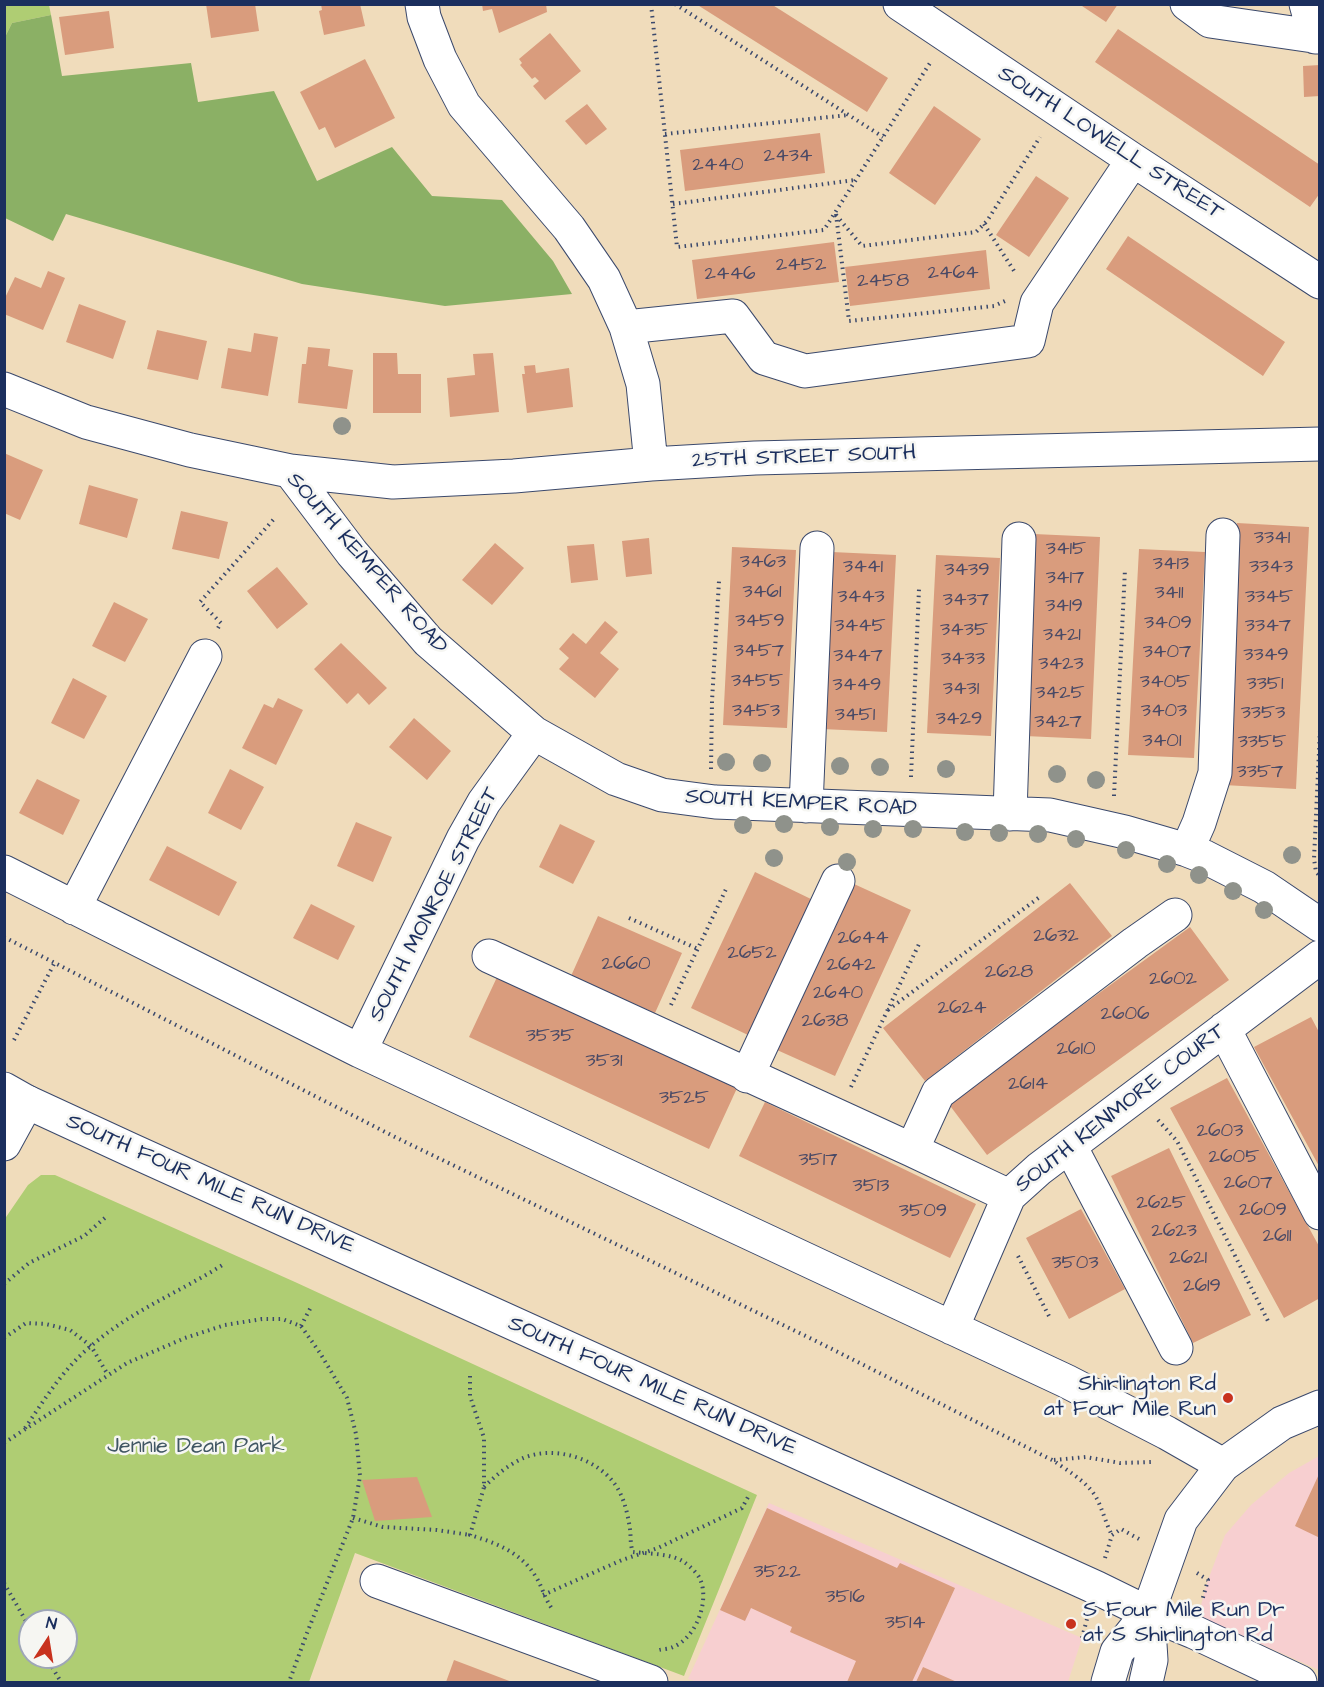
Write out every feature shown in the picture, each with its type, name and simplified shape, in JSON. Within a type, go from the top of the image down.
[{"type":"street","points":[[422,4],[424,17],[440,59],[464,105],[569,228],[604,279],[626,327],[643,384],[651,464]]},
{"type":"street","name":"SOUTH LOWELL STREET","points":[[900,4],[1320,282]]},
{"type":"street","points":[[1187,4],[1210,21],[1317,37],[1306,4]]},
{"type":"street","points":[[626,327],[733,316],[764,358],[805,371],[1028,341],[1037,303],[1133,160]]},
{"type":"street","name":"SOUTH KEMPER ROAD","points":[[4,389],[86,422],[190,450],[291,471],[352,553],[428,641],[534,733],[616,779],[662,795],[715,802],[1050,815],[1125,832],[1205,857],[1264,887],[1320,925]]},
{"type":"street","name":"25TH STREET SOUTH","points":[[291,471],[393,482],[514,477],[651,464],[754,458],[1320,444]]},
{"type":"street","points":[[1187,850],[1199,823],[1215,773],[1223,535]]},
{"type":"street","points":[[1010,814],[1019,539]]},
{"type":"street","points":[[806,806],[817,548]]},
{"type":"street","points":[[74,908],[210,645]]},
{"type":"street","name":"SOUTH MONROE STREET","points":[[360,1051],[463,839],[484,801],[534,733]]},
{"type":"street","points":[[4,872],[360,1051],[1066,1381],[1223,1464]]},
{"type":"street","points":[[747,1076],[838,881]]},
{"type":"street","points":[[912,1150],[938,1093],[1175,915]]},
{"type":"street","points":[[489,956],[1010,1196]]},
{"type":"street","name":"SOUTH KENMORE COURT","points":[[952,1328],[1010,1196],[1039,1169],[1320,957]]},
{"type":"street","points":[[1224,1029],[1320,1214]]},
{"type":"street","points":[[4,1144],[16,1096]]},
{"type":"street","name":"SOUTH FOUR MILE RUN DRIVE","points":[[16,1096],[1194,1632],[1300,1683]]},
{"type":"street","points":[[1070,1146],[1176,1348]]},
{"type":"street","points":[[1108,1683],[1117,1652],[1148,1613],[1181,1520],[1223,1464],[1282,1424],[1320,1407]]},
{"type":"street","points":[[377,1581],[651,1667]]},
{"type":"street","points":[[1146,1683],[1151,1660],[1148,1613]]},
{"type":"path","points":[[651,4],[677,247],[824,230],[930,63]]},
{"type":"path","points":[[675,4],[883,137]]},
{"type":"path","points":[[665,134],[850,115]]},
{"type":"path","points":[[836,213],[862,246],[976,232],[984,224],[1040,137]]},
{"type":"path","points":[[673,204],[856,180]]},
{"type":"path","points":[[836,213],[849,321],[994,306],[1009,298]]},
{"type":"path","points":[[984,224],[1019,280]]},
{"type":"path","points":[[210,645],[221,623],[200,603],[274,519]]},
{"type":"path","points":[[1114,798],[1125,569]]},
{"type":"path","points":[[711,776],[712,701],[719,581]]},
{"type":"path","points":[[910,781],[919,589]]},
{"type":"path","points":[[1320,730],[1314,859],[1316,872],[1320,876]]},
{"type":"path","points":[[888,1010],[1041,896]]},
{"type":"path","points":[[629,918],[698,949]]},
{"type":"path","points":[[4,937],[397,1138],[818,1342],[1054,1461],[1081,1481],[1096,1498],[1112,1535]]},
{"type":"path","points":[[848,1095],[919,945]]},
{"type":"path","points":[[14,1040],[55,962]]},
{"type":"path","points":[[1153,1114],[1177,1141],[1268,1321]]},
{"type":"path","points":[[4,1284],[29,1263],[84,1236],[107,1215]]},
{"type":"path","points":[[1018,1256],[1051,1320]]},
{"type":"path","points":[[23,1432],[62,1374],[91,1346],[152,1304],[224,1264]]},
{"type":"path","points":[[301,1326],[312,1305]]},
{"type":"path","points":[[4,1443],[127,1363],[185,1338],[225,1325],[262,1319],[282,1319],[301,1326],[347,1398],[356,1434],[360,1476],[353,1518],[289,1683]]},
{"type":"path","points":[[4,1338],[26,1323],[46,1324],[70,1330],[91,1346],[108,1375]]},
{"type":"path","points":[[470,1376],[470,1396],[484,1438],[484,1487],[470,1535]]},
{"type":"path","points":[[484,1487],[497,1474],[521,1459],[535,1454],[554,1452],[578,1458],[595,1466],[607,1476],[618,1489],[626,1508],[633,1552],[672,1557],[684,1562],[700,1578],[704,1598],[700,1618],[688,1636],[651,1667]]},
{"type":"path","points":[[1054,1461],[1086,1457],[1120,1463],[1158,1462]]},
{"type":"path","points":[[543,1595],[622,1560],[646,1553],[742,1508],[748,1497]]},
{"type":"path","points":[[353,1518],[383,1527],[437,1530],[470,1535],[494,1542],[519,1557],[536,1577],[543,1595],[558,1614]]},
{"type":"path","points":[[4,1583],[19,1609]]},
{"type":"path","points":[[53,1669],[61,1683]]},
{"type":"shaded area","points":[[1319,1456],[1319,1670],[1198,1616],[1208,1580],[1225,1535],[1251,1505],[1289,1473]]},
{"type":"shaded area","points":[[769,1503],[1082,1638],[1068,1682],[698,1682],[688,1679]]},
{"type":"green space","points":[[5,5],[49,5],[51,15],[12,23],[5,37]]},
{"type":"green space","points":[[51,15],[62,76],[191,63],[198,102],[274,91],[317,181],[392,147],[432,196],[502,200],[553,261],[572,294],[445,306],[302,284],[66,214],[53,241],[5,218],[5,37],[12,23]]},
{"type":"green space","name":"Jennie Dean Park","points":[[41,1175],[55,1175],[295,1282],[757,1495],[684,1676],[355,1553],[309,1682],[5,1682],[4,1220],[28,1185]]},
{"type":"building","points":[[206,4],[255,4],[259,31],[211,38]]},
{"type":"building","points":[[321,4],[360,4],[365,26],[324,35],[319,11],[322,10]]},
{"type":"building","points":[[482,4],[546,4],[547,12],[499,33],[492,9],[483,11]]},
{"type":"building","points":[[696,4],[771,4],[888,78],[867,112]]},
{"type":"building","points":[[1079,4],[1118,4],[1106,22]]},
{"type":"building","points":[[109,11],[114,48],[65,55],[59,17]]},
{"type":"building","points":[[1118,29],[1320,165],[1320,193],[1310,207],[1095,62]]},
{"type":"building","points":[[550,33],[581,71],[545,100],[533,86],[539,81],[535,77],[532,79],[520,65],[522,63],[519,59]]},
{"type":"building","points":[[365,59],[395,118],[335,148],[325,127],[319,130],[300,92]]},
{"type":"building","points":[[1320,65],[1320,96],[1304,97],[1303,66]]},
{"type":"building","points":[[587,104],[607,129],[586,145],[565,121]]},
{"type":"building","points":[[934,106],[981,139],[935,205],[889,173]]},
{"type":"building","points":[[820,133],[825,173],[685,191],[680,150]]},
{"type":"building","points":[[1036,176],[1069,198],[1029,257],[996,235]]},
{"type":"building","points":[[1128,236],[1285,342],[1263,376],[1106,269]]},
{"type":"building","points":[[834,242],[839,282],[697,299],[692,260]]},
{"type":"building","points":[[986,250],[990,289],[850,306],[845,267]]},
{"type":"building","points":[[48,271],[65,278],[43,330],[4,314],[4,300],[15,277],[41,288]]},
{"type":"building","points":[[79,304],[126,321],[113,359],[66,342]]},
{"type":"building","points":[[157,330],[207,341],[198,380],[147,369]]},
{"type":"building","points":[[254,333],[278,337],[268,396],[221,388],[228,348],[251,352]]},
{"type":"building","points":[[308,347],[330,349],[328,366],[353,370],[347,409],[298,403],[302,364],[306,364]]},
{"type":"building","points":[[373,353],[397,353],[398,374],[421,374],[421,413],[373,413]]},
{"type":"building","points":[[493,353],[499,412],[450,417],[447,378],[475,375],[473,354]]},
{"type":"building","points":[[535,365],[536,373],[569,368],[573,407],[527,413],[522,374],[525,374],[524,366]]},
{"type":"building","points":[[4,453],[43,470],[20,520],[4,513]]},
{"type":"building","points":[[89,485],[138,499],[127,538],[79,524]]},
{"type":"building","points":[[181,511],[228,522],[219,559],[172,549]]},
{"type":"building","points":[[1237,523],[1309,527],[1296,789],[1224,785]]},
{"type":"building","points":[[1034,534],[1100,537],[1091,739],[1025,736]]},
{"type":"building","points":[[649,538],[652,574],[626,577],[622,541]]},
{"type":"building","points":[[495,543],[524,568],[492,605],[462,580]]},
{"type":"building","points":[[594,544],[598,580],[571,583],[567,546]]},
{"type":"building","points":[[732,547],[796,550],[787,728],[723,725]]},
{"type":"building","points":[[1139,549],[1205,552],[1194,758],[1128,755]]},
{"type":"building","points":[[832,552],[896,555],[887,732],[822,729]]},
{"type":"building","points":[[936,555],[1000,558],[991,736],[927,733]]},
{"type":"building","points":[[277,567],[308,604],[277,629],[247,591]]},
{"type":"building","points":[[114,602],[148,619],[125,662],[92,646]]},
{"type":"building","points":[[605,621],[618,632],[600,653],[619,669],[595,698],[559,669],[569,658],[559,649],[573,633],[586,644]]},
{"type":"building","points":[[341,643],[387,688],[369,705],[358,693],[347,704],[314,669]]},
{"type":"building","points":[[73,678],[107,696],[84,739],[51,723]]},
{"type":"building","points":[[278,698],[303,710],[276,765],[242,748],[264,704],[273,708]]},
{"type":"building","points":[[414,718],[451,751],[427,780],[389,747]]},
{"type":"building","points":[[230,769],[264,787],[241,830],[208,813]]},
{"type":"building","points":[[37,779],[80,800],[63,835],[19,813]]},
{"type":"building","points":[[356,822],[392,837],[373,882],[337,866]]},
{"type":"building","points":[[560,824],[595,841],[573,884],[539,867]]},
{"type":"building","points":[[167,846],[237,882],[219,916],[149,880]]},
{"type":"building","points":[[755,872],[813,900],[748,1035],[691,1008]]},
{"type":"building","points":[[1070,883],[1112,936],[925,1081],[883,1028]]},
{"type":"building","points":[[854,884],[911,910],[835,1076],[777,1050]]},
{"type":"building","points":[[311,904],[355,926],[338,960],[293,938]]},
{"type":"building","points":[[598,916],[682,953],[655,1013],[571,976]]},
{"type":"building","points":[[1190,927],[1229,980],[987,1155],[948,1103]]},
{"type":"building","points":[[498,975],[738,1086],[709,1149],[469,1037]]},
{"type":"building","points":[[1311,1017],[1320,1034],[1320,1168],[1254,1047]]},
{"type":"building","points":[[1227,1078],[1320,1248],[1320,1298],[1284,1318],[1170,1108]]},
{"type":"building","points":[[765,1102],[976,1204],[950,1258],[739,1156]]},
{"type":"building","points":[[1169,1148],[1251,1315],[1193,1343],[1111,1176]]},
{"type":"building","points":[[1081,1209],[1125,1289],[1069,1319],[1026,1238]]},
{"type":"building","points":[[1320,1472],[1320,1538],[1295,1526]]},
{"type":"building","points":[[417,1477],[432,1517],[375,1521],[362,1480]]},
{"type":"building","points":[[767,1508],[897,1568],[900,1563],[955,1588],[912,1682],[847,1682],[856,1661],[790,1632],[792,1627],[751,1608],[745,1621],[720,1610]]},
{"type":"building","points":[[454,1660],[512,1682],[446,1682]]},
{"type":"building","points":[[923,1667],[957,1682],[916,1682]]},
{"type":"place","name":"Shirlington Rd at Four Mile Run","points":[[1228,1398]]},
{"type":"place","name":"S Four Mile Run Dr at S Shirlington Rd","points":[[1071,1624]]}]
